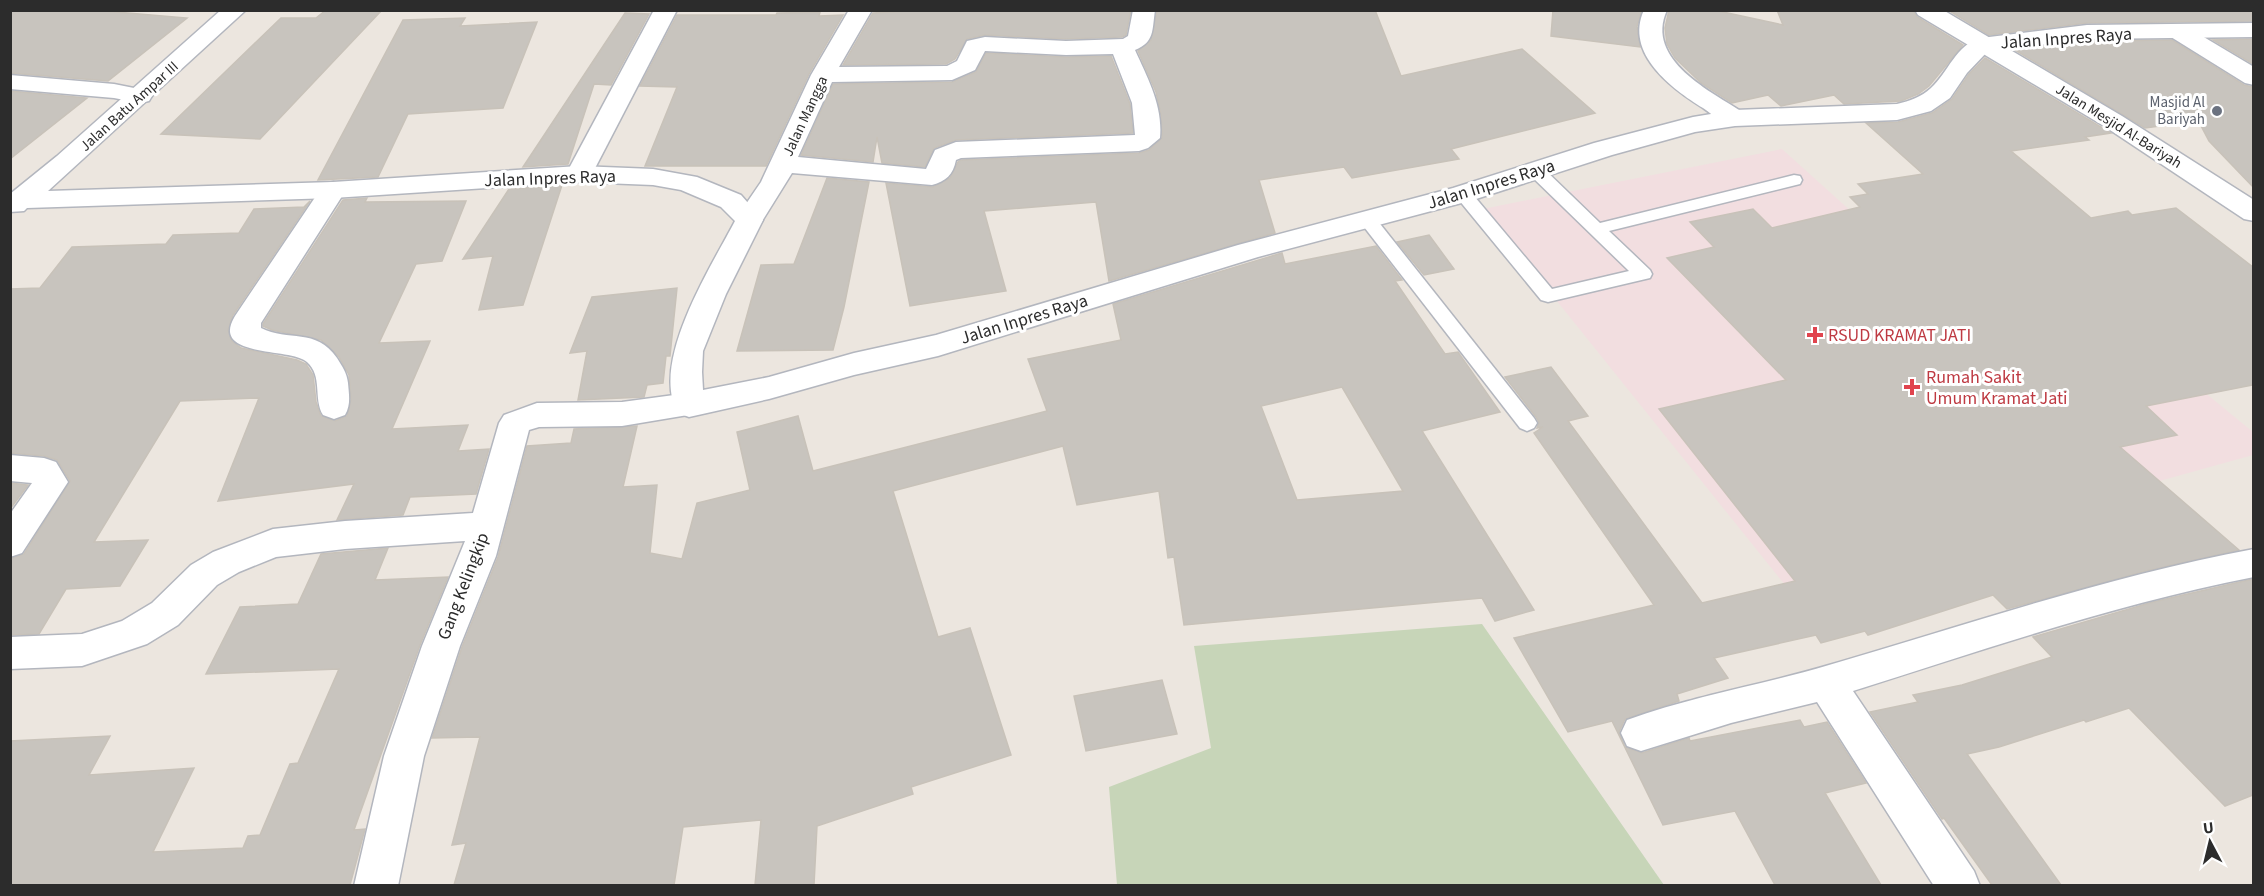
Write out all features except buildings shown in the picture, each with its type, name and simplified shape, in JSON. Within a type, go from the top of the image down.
[{"type":"street","name":"Jalan Batu Ampar III","points":[[16,204],[141,96],[235,10]]},
{"type":"street","points":[[579,174],[666,10]]},
{"type":"street","name":"Jalan Mangga","points":[[749,220],[783,164],[823,75],[861,10]]},
{"type":"street","points":[[823,75],[952,73],[967,66],[975,46],[985,44],[1122,47],[1139,40],[1144,10]]},
{"type":"street","points":[[1656,10],[1652,16],[1652,43],[1655,53],[1668,71],[1735,118]]},
{"type":"street","name":"Jalan Mesjid Al-Bariyah","points":[[1926,10],[1981,45],[2103,115],[2253,213]]},
{"type":"street","points":[[2184,25],[2253,78]]},
{"type":"street","name":"Jalan Inpres Raya","points":[[689,405],[769,388],[854,364],[938,345],[1248,251],[1462,194],[1603,149],[1693,125],[1735,118],[1897,112],[1922,106],[1941,93],[1958,68],[1981,45],[2087,32],[2184,25],[2253,30]]},
{"type":"street","points":[[783,164],[932,177],[941,170],[944,156],[956,150],[1139,143],[1147,138],[1149,129],[1145,102],[1122,47]]},
{"type":"street","points":[[10,82],[114,91],[141,96]]},
{"type":"street","name":"Jalan Inpres Raya","points":[[16,204],[333,190],[579,174],[653,177],[688,183],[731,201],[749,220]]},
{"type":"street","points":[[333,190],[246,323],[245,333],[261,341],[306,347],[319,355],[332,375],[334,407]]},
{"type":"street","points":[[689,405],[686,372],[688,351],[711,294],[749,220]]},
{"type":"street","name":"Gang Kelingkip","points":[[376,885],[404,756],[441,646],[478,556],[515,423],[537,415],[622,414],[689,405]]},
{"type":"street","points":[[10,468],[44,471],[51,482],[10,543]]},
{"type":"street","points":[[10,653],[82,650],[134,633],[165,614],[204,575],[226,562],[273,543],[345,535],[486,526]]},
{"type":"street","points":[[1641,733],[1731,706],[1826,682],[2158,584],[2253,563]]},
{"type":"street","points":[[1826,682],[1959,885]]},
{"type":"lane","points":[[1462,194],[1548,296],[1643,274],[1536,171]]},
{"type":"lane","points":[[1597,228],[1794,180]]},
{"type":"lane","points":[[1367,219],[1527,423]]},
{"type":"shaded area","name":"Rumah Sakit Umum Kramat Jati","points":[[1782,149],[1996,342],[2109,314],[2253,432],[2253,455],[1785,585],[1483,209]]},
{"type":"green space","points":[[1482,624],[1664,885],[1117,885],[1109,787],[1211,748],[1194,646]]},
{"type":"place","name":"Masjid Al Bariyah","points":[[2217,111]]},
{"type":"place","name":"RSUD KRAMAT JATI","points":[[1815,335]]},
{"type":"place","name":"Rumah Sakit Umum Kramat Jati","points":[[1912,387]]}]
